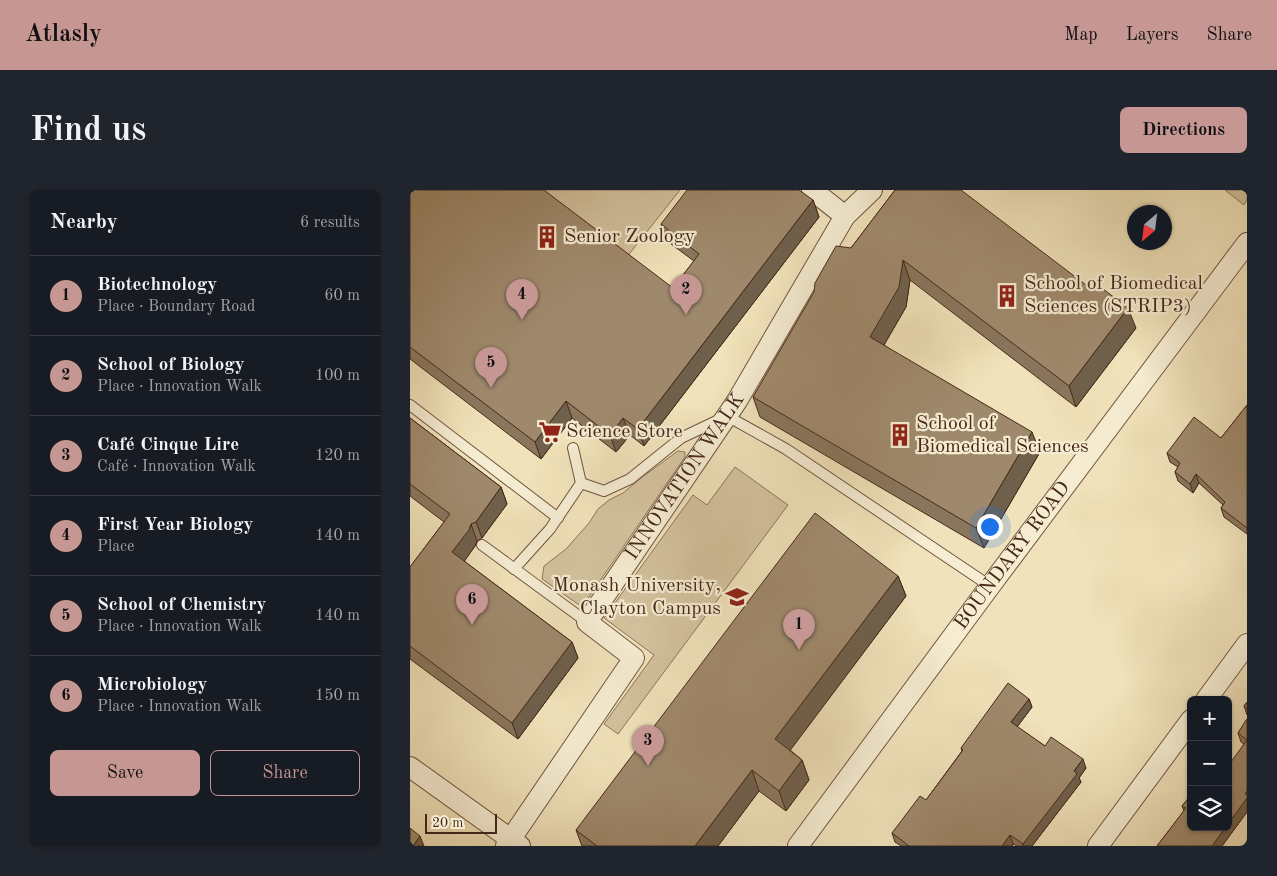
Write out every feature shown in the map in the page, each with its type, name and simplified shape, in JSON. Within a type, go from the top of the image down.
[{"type":"street","points":[[812,190],[846,216]]},
{"type":"street","name":"INNOVATION WALK","points":[[587,622],[727,416],[846,216],[872,190]]},
{"type":"street","name":"BOUNDARY ROAD","points":[[798,846],[1247,243]]},
{"type":"street","points":[[410,767],[513,844],[634,658],[587,622]]},
{"type":"street","points":[[1209,696],[1247,644]]},
{"type":"street","points":[[1098,846],[1187,725]]},
{"type":"lane","points":[[410,405],[558,518]]},
{"type":"lane","points":[[581,483],[604,491],[630,479],[681,438],[727,416],[786,449],[990,586]]},
{"type":"lane","points":[[514,569],[558,518],[581,483],[573,448]]},
{"type":"lane","points":[[482,545],[587,622]]},
{"type":"shaded area","points":[[535,190],[680,190],[626,258]]},
{"type":"shaded area","points":[[1225,190],[1247,190],[1247,200],[1244,205]]},
{"type":"shaded area","points":[[678,451],[685,452],[685,457],[582,607],[542,579],[544,566],[566,549],[589,523],[598,509],[609,500],[623,493]]},
{"type":"shaded area","points":[[735,467],[788,505],[618,734],[604,724],[654,655],[604,618],[693,495],[707,505]]},
{"type":"building","points":[[410,190],[544,190],[673,288],[699,254],[661,224],[687,190],[799,190],[813,200],[638,429],[623,418],[610,435],[566,401],[535,442],[410,347]]},
{"type":"building","points":[[895,190],[961,190],[1086,285],[1090,279],[1128,308],[1069,386],[903,260],[899,287],[870,337],[1032,432],[976,528],[753,397],[814,292],[815,283],[836,246],[851,248]]},
{"type":"building","points":[[1247,405],[1247,528],[1221,508],[1225,502],[1196,474],[1190,484],[1175,472],[1180,463],[1167,453],[1194,417],[1221,438]]},
{"type":"building","points":[[410,418],[501,487],[476,522],[471,524],[469,530],[452,552],[572,642],[512,723],[410,646],[410,567],[450,514],[410,484]]},
{"type":"building","points":[[815,513],[898,576],[775,739],[802,760],[779,791],[752,770],[695,846],[597,846],[576,830]]},
{"type":"building","points":[[1008,683],[1029,699],[1011,722],[1045,746],[1051,737],[1083,759],[1074,771],[1077,774],[1023,844],[1010,835],[1002,846],[909,846],[892,833],[920,796],[926,800],[963,750],[961,748]]},
{"type":"building","points":[[1247,719],[1247,740],[1238,733]]},
{"type":"building","points":[[1247,740],[1247,791],[1245,794],[1247,798],[1232,819],[1232,786],[1232,761]]},
{"type":"building","points":[[1187,800],[1187,831],[1223,831],[1212,846],[1157,846],[1186,808],[1182,806]]},
{"type":"building","points":[[410,828],[420,836],[413,846],[410,846]]},
{"type":"place","name":"Senior Zoology","points":[[547,237]]},
{"type":"place","name":"School of Biomedical Sciences (STRIP3)","points":[[1007,296]]},
{"type":"place","name":"School of Biology","points":[[686,315]]},
{"type":"place","name":"First Year Biology","points":[[522,320]]},
{"type":"place","name":"School of Chemistry","points":[[491,388]]},
{"type":"place","name":"Science Store","points":[[550,432]]},
{"type":"place","name":"School of Biomedical Sciences","points":[[900,435]]},
{"type":"place","name":"Monash University, Clayton Campus","points":[[737,597]]},
{"type":"place","name":"Microbiology","points":[[472,625]]},
{"type":"place","name":"Biotechnology","points":[[799,650]]},
{"type":"place","name":"Café Cinque Lire","points":[[648,766]]}]
